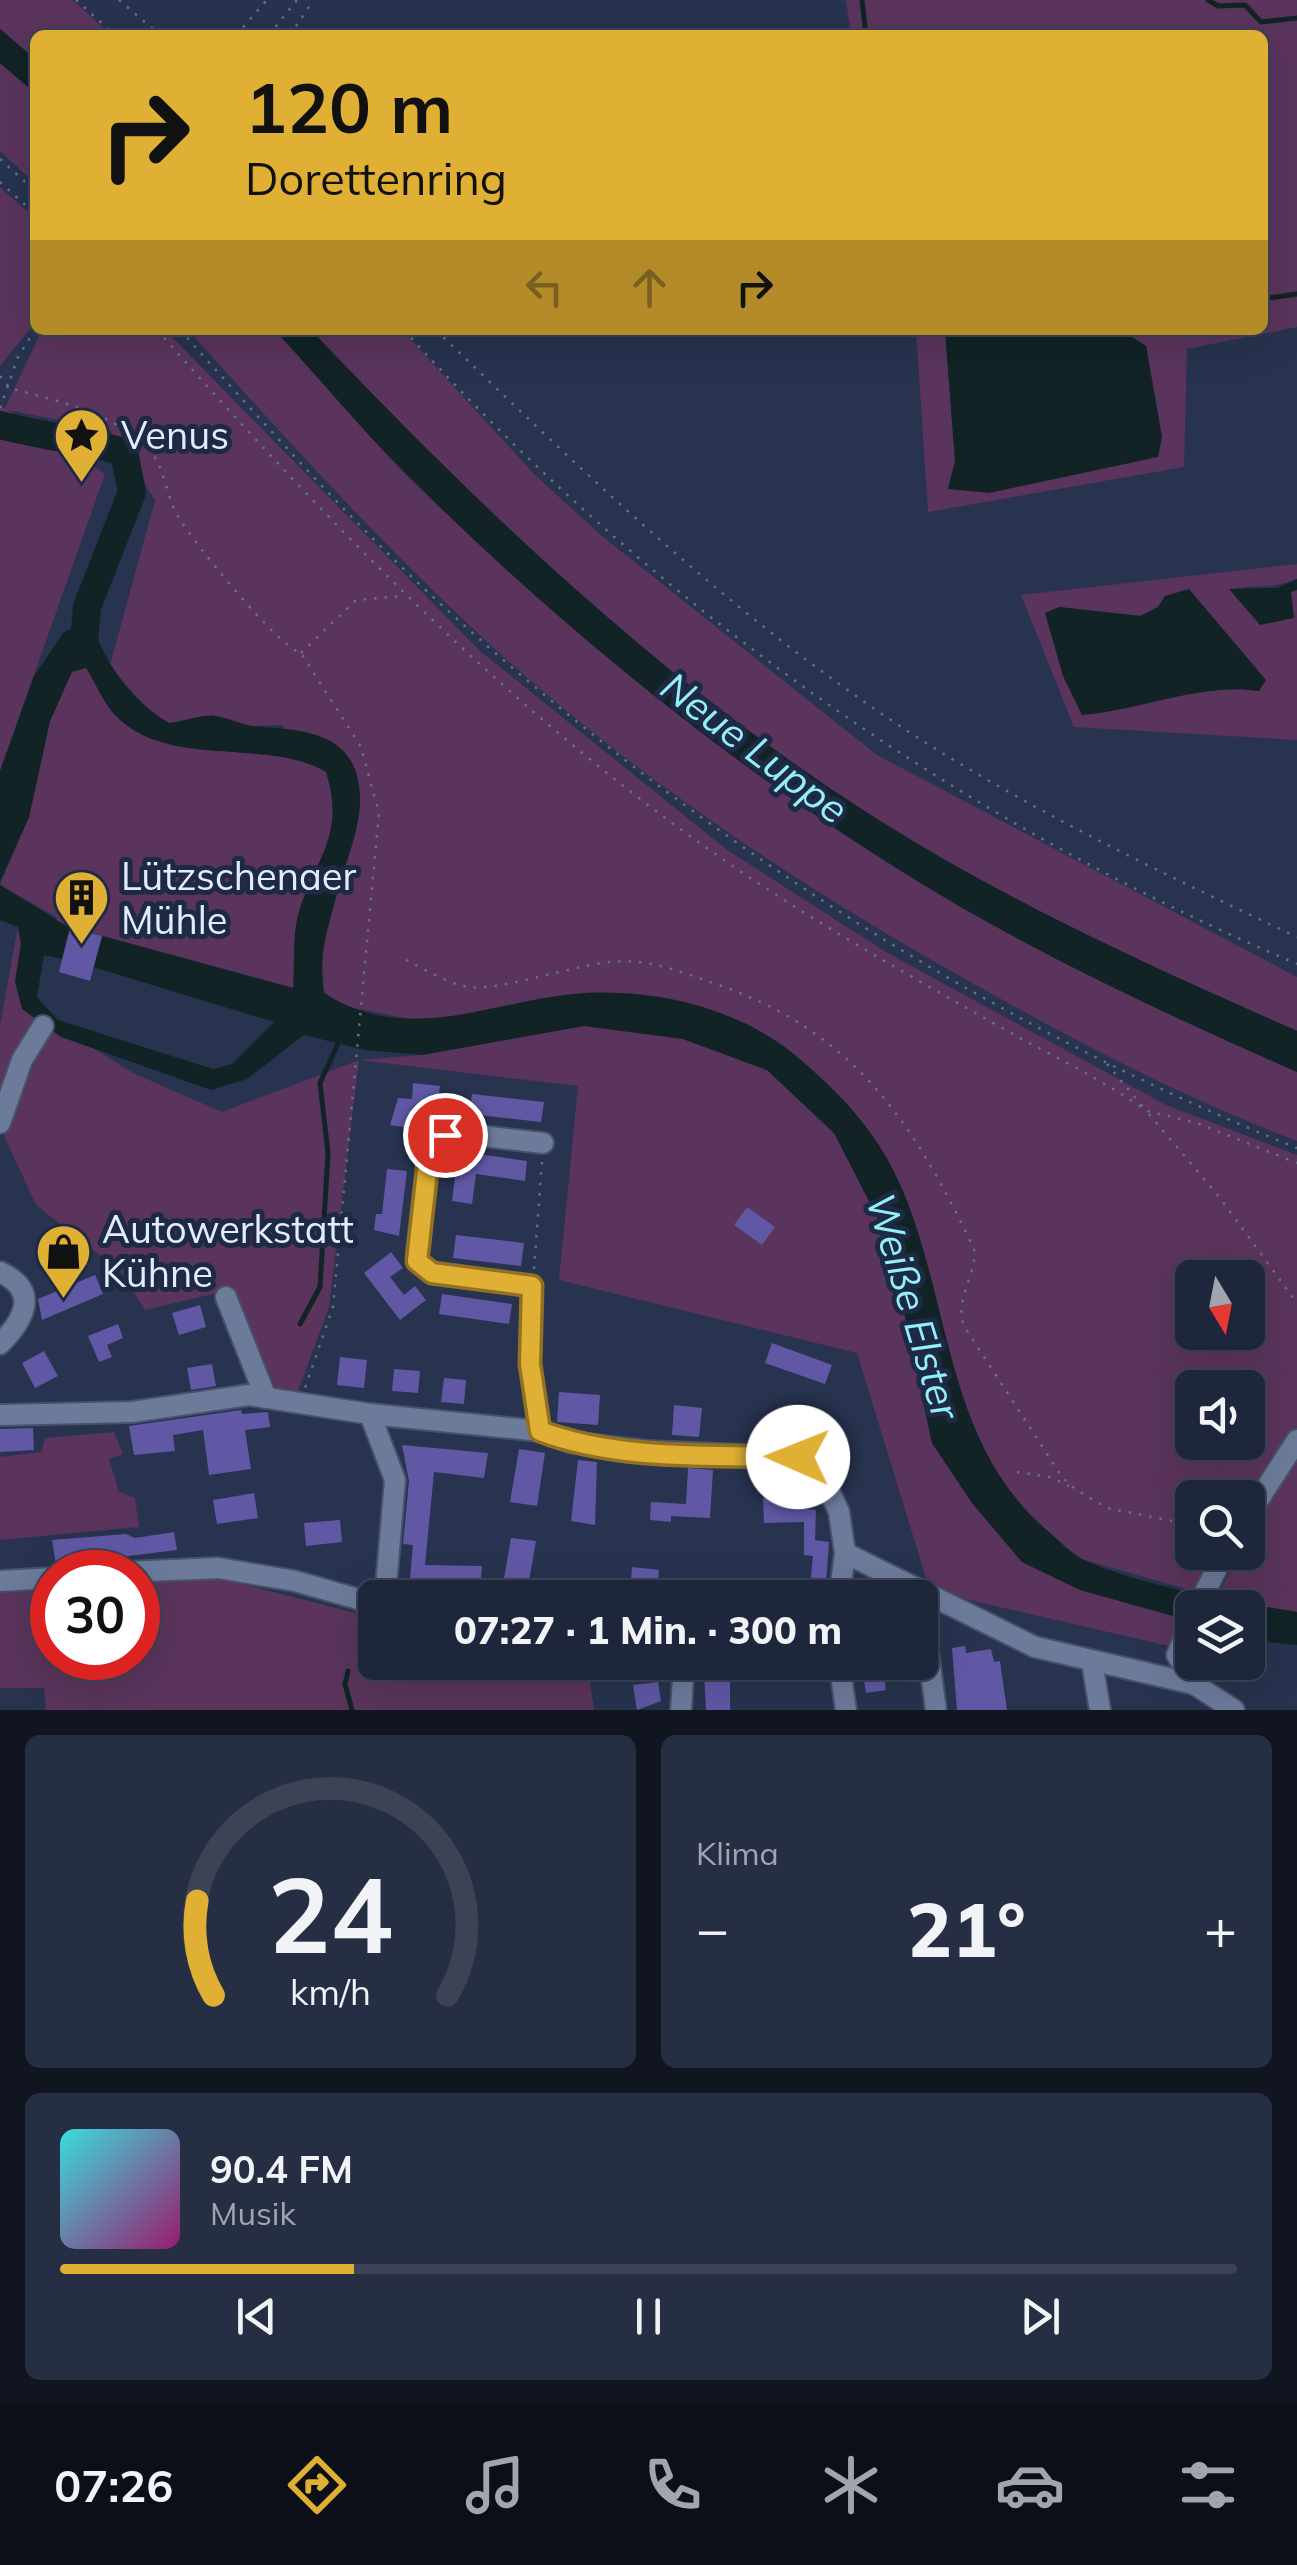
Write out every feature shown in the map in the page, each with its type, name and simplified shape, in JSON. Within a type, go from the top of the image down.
[{"type":"street","points":[[0,1123],[22,1060],[43,1026]]},
{"type":"street","points":[[540,1431],[530,1364],[532,1286],[432,1273],[417,1261],[417,1250],[429,1152],[436,1139],[456,1133],[543,1143]]},
{"type":"street","points":[[0,1272],[17,1284],[26,1303],[22,1322],[0,1344]]},
{"type":"street","points":[[226,1297],[258,1396]]},
{"type":"street","points":[[0,1416],[132,1412],[258,1396],[370,1414],[540,1431],[569,1442],[647,1451],[798,1457],[823,1477],[839,1512],[845,1553],[841,1580]]},
{"type":"street","points":[[370,1414],[395,1480],[387,1580]]},
{"type":"street","points":[[1265,1490],[1297,1440]]},
{"type":"street","points":[[845,1553],[1035,1647],[1194,1684],[1234,1710]]},
{"type":"street","points":[[160,1571],[218,1568],[295,1581],[358,1599]]},
{"type":"street","points":[[0,1582],[30,1580]]},
{"type":"street","points":[[1140,1670],[1175,1652]]},
{"type":"street","points":[[1092,1662],[1100,1710]]},
{"type":"street","points":[[681,1710],[683,1680]]},
{"type":"street","points":[[841,1680],[846,1710]]},
{"type":"street","points":[[932,1680],[936,1710]]},
{"type":"street","points":[[1192,1680],[1194,1684]]},
{"type":"path","points":[[76,0],[109,30]]},
{"type":"path","points":[[119,0],[154,30]]},
{"type":"path","points":[[240,30],[267,0]]},
{"type":"path","points":[[274,30],[297,0]]},
{"type":"path","points":[[293,30],[311,4],[309,0]]},
{"type":"path","points":[[0,159],[30,187]]},
{"type":"path","points":[[0,182],[30,209]]},
{"type":"path","points":[[0,408],[18,357],[33,335]]},
{"type":"path","points":[[161,335],[276,466],[404,596],[495,681],[650,807],[742,872],[1146,1111],[1196,1124],[1297,1163]]},
{"type":"path","points":[[184,335],[279,441],[454,617],[702,822],[875,937],[1106,1063],[1297,1148]]},
{"type":"path","points":[[409,335],[513,443],[644,564],[806,689],[1001,816],[1159,901],[1297,964]]},
{"type":"path","points":[[441,335],[633,520],[806,658],[907,730],[1035,810],[1297,937]]},
{"type":"path","points":[[0,376],[10,388],[104,416],[151,451],[178,518],[259,618],[291,651],[300,654],[361,748],[379,813],[364,1001],[334,1308],[299,1404]]},
{"type":"path","points":[[300,654],[356,600],[404,596]]},
{"type":"path","points":[[406,960],[473,989],[608,962],[653,962],[776,1007],[864,1070],[930,1165],[974,1249],[975,1260],[958,1310],[964,1326],[1062,1477],[1075,1489]]},
{"type":"path","points":[[1106,1063],[1220,1198],[1297,1303]]},
{"type":"path","points":[[532,1286],[543,1143]]},
{"type":"path","points":[[1017,1472],[1050,1477],[1106,1508],[1175,1522]]},
{"type":"shaded area","points":[[0,0],[73,0],[106,30],[30,30],[30,55],[0,29]]},
{"type":"shaded area","points":[[846,0],[1297,0],[1297,327],[1268,333],[1268,30],[850,30]]},
{"type":"shaded area","points":[[0,63],[30,89],[30,178],[0,151]]},
{"type":"shaded area","points":[[0,187],[30,214],[30,329],[0,366]]},
{"type":"shaded area","points":[[40,335],[170,335],[480,651],[726,849],[886,952],[1166,1105],[1297,1155],[1297,1428],[1265,1481],[1175,1480],[1175,1570],[1211,1570],[1198,1590],[1081,1559],[1028,1515],[985,1457],[963,1400],[922,1251],[791,1052],[572,994],[466,1017],[411,1019],[344,1006],[324,993],[322,946],[360,797],[281,725],[251,726],[212,715],[169,723],[137,697],[110,665],[155,500],[110,430],[8,410],[105,474],[0,771],[0,406],[5,408]]},
{"type":"shaded area","points":[[193,335],[279,335],[390,458],[522,584],[643,687],[835,828],[949,900],[1046,953],[1297,1072],[1297,1141],[1211,1106],[1046,1024],[899,941],[769,860],[644,772],[526,676],[432,590]]},
{"type":"shaded area","points":[[316,335],[407,335],[534,474],[602,536],[877,755],[1297,977],[1297,1031],[1014,898],[838,793],[755,736],[599,610],[524,543]]},
{"type":"shaded area","points":[[916,335],[945,335],[955,461],[948,489],[1162,437],[1146,346],[1131,337],[1257,335],[1187,349],[1184,467],[928,512]]},
{"type":"shaded area","points":[[1297,564],[1297,579],[1229,590],[1297,590],[1297,740],[1074,727],[1021,595]],"holes":[[[1059,607],[1140,616],[1158,607],[1259,691],[1216,690],[1083,714]]]},
{"type":"shaded area","points":[[86,667],[114,714],[191,748],[301,758],[326,772],[333,812],[331,828],[297,918],[294,988],[56,923],[57,917],[0,885],[29,817],[50,721],[71,672]]},
{"type":"shaded area","points":[[18,926],[21,943],[15,982],[61,1037],[85,1043],[133,1073],[222,1112],[359,1060],[329,1307],[297,1394],[265,1388],[226,1291],[145,1310],[120,1271],[36,1205],[0,1127],[0,1025]]},
{"type":"shaded area","points":[[584,1026],[683,1039],[767,1070],[834,1133],[888,1237],[932,1443],[972,1503],[1022,1562],[1080,1590],[1175,1616],[1175,1635],[1169,1646],[938,1593],[938,1580],[927,1580],[857,1353],[559,1280],[578,1086],[359,1060],[422,1055]]},
{"type":"shaded area","points":[[114,1432],[123,1454],[109,1459],[119,1492],[135,1498],[139,1527],[0,1540],[0,1457],[41,1452],[45,1438]]},
{"type":"shaded area","points":[[1297,1458],[1297,1612],[1265,1607],[1265,1590],[1220,1590],[1230,1570],[1265,1570],[1265,1509]]},
{"type":"shaded area","points":[[219,1578],[358,1614],[358,1680],[590,1680],[594,1710],[46,1710],[44,1688],[0,1688],[0,1592],[30,1589],[30,1680],[160,1680],[160,1581]]},
{"type":"water","points":[[0,29],[30,55],[30,89],[0,63]]},
{"type":"water","name":"Neue Luppe","points":[[279,335],[316,335],[524,543],[599,610],[755,736],[838,793],[968,873],[1107,945],[1297,1031],[1297,1072],[1046,953],[949,900],[835,828],[643,687],[522,584],[390,458]]},
{"type":"water","points":[[945,335],[1134,335],[1132,337],[1146,346],[1162,437],[1158,457],[989,493],[948,489],[955,461]]},
{"type":"water","points":[[1297,579],[1297,590],[1291,592],[1294,618],[1260,625],[1229,589],[1277,588]]},
{"type":"water","points":[[1189,589],[1266,680],[1259,691],[1216,690],[1082,715],[1063,676],[1045,613],[1059,607],[1140,616],[1158,607],[1165,596]]},
{"type":"water","name":"Weiße Elster","points":[[87,607],[116,673],[140,701],[169,723],[215,716],[252,726],[307,732],[338,746],[349,758],[357,775],[360,809],[324,943],[324,993],[355,1009],[416,1019],[574,994],[661,997],[719,1012],[772,1038],[795,1055],[841,1097],[890,1163],[916,1227],[969,1413],[988,1456],[1014,1496],[1084,1560],[1183,1590],[1175,1590],[1175,1616],[1080,1590],[1022,1562],[972,1503],[932,1443],[888,1238],[834,1133],[767,1070],[683,1039],[584,1026],[422,1055],[365,1050],[304,1035],[247,1079],[211,1090],[61,1037],[22,1009],[15,982],[21,943],[18,927],[0,920],[0,885],[70,928],[62,959],[44,955],[37,997],[58,1020],[213,1069],[232,1064],[274,1022],[93,967],[102,936],[293,988],[297,917],[331,828],[333,811],[326,772],[274,756],[161,742],[136,731],[114,714],[86,668],[72,672],[50,721],[29,817],[0,881],[0,771],[34,676],[64,632],[77,626]]},
{"type":"water","points":[[1265,1606],[1297,1612],[1297,1645],[1265,1642]]},
{"type":"building","name":"Lützschenaer Mühle","points":[[70,928],[102,936],[90,981],[59,972]]},
{"type":"building","points":[[413,1083],[440,1086],[437,1108],[414,1105],[411,1128],[390,1125],[398,1098],[412,1099]]},
{"type":"building","points":[[472,1094],[544,1102],[541,1122],[469,1114]]},
{"type":"building","points":[[458,1151],[527,1161],[525,1181],[476,1174],[472,1204],[452,1201]]},
{"type":"building","points":[[387,1169],[407,1171],[399,1236],[374,1230],[376,1214],[382,1214]]},
{"type":"building","points":[[747,1207],[775,1227],[762,1245],[734,1225]]},
{"type":"building","points":[[456,1235],[524,1243],[521,1266],[453,1258]]},
{"type":"building","points":[[391,1252],[403,1268],[390,1277],[404,1295],[415,1286],[426,1300],[400,1320],[364,1273]]},
{"type":"building","points":[[95,1275],[103,1294],[42,1320],[38,1299]]},
{"type":"building","points":[[442,1294],[512,1304],[509,1324],[439,1314]]},
{"type":"building","points":[[200,1305],[206,1327],[179,1335],[172,1313]]},
{"type":"building","points":[[118,1324],[123,1338],[107,1345],[112,1357],[99,1362],[88,1336]]},
{"type":"building","points":[[772,1343],[832,1365],[825,1384],[765,1363]]},
{"type":"building","points":[[44,1351],[58,1376],[35,1388],[22,1363]]},
{"type":"building","points":[[340,1357],[367,1360],[364,1388],[337,1385]]},
{"type":"building","points":[[212,1364],[216,1386],[191,1390],[187,1368]]},
{"type":"building","points":[[394,1369],[420,1371],[418,1393],[392,1391]]},
{"type":"building","points":[[444,1378],[466,1380],[464,1404],[441,1402]]},
{"type":"building","points":[[559,1392],[600,1395],[598,1425],[557,1422]]},
{"type":"building","points":[[674,1405],[702,1408],[699,1437],[672,1435]]},
{"type":"building","points":[[241,1410],[242,1414],[268,1412],[270,1427],[245,1430],[251,1469],[209,1475],[203,1430],[173,1435],[175,1451],[134,1455],[129,1426]]},
{"type":"building","points":[[33,1428],[34,1450],[0,1452],[0,1429]]},
{"type":"building","points":[[754,1430],[798,1430],[798,1443],[754,1441]]},
{"type":"building","points":[[402,1445],[488,1453],[484,1478],[434,1472],[425,1565],[482,1566],[481,1580],[410,1580],[413,1545],[403,1544],[409,1481]]},
{"type":"building","points":[[519,1449],[545,1453],[537,1506],[510,1502]]},
{"type":"building","points":[[578,1460],[597,1462],[595,1525],[571,1521]]},
{"type":"building","points":[[688,1468],[713,1470],[710,1518],[671,1516],[671,1522],[650,1520],[651,1502],[686,1504]]},
{"type":"building","points":[[254,1493],[258,1518],[217,1524],[213,1500]]},
{"type":"building","points":[[791,1497],[792,1508],[816,1510],[815,1540],[829,1542],[826,1580],[811,1580],[813,1556],[804,1555],[804,1522],[764,1523],[763,1498]]},
{"type":"building","points":[[340,1520],[342,1542],[306,1546],[304,1523]]},
{"type":"building","points":[[174,1532],[177,1550],[54,1550],[52,1540],[126,1534],[135,1538]]},
{"type":"building","points":[[511,1538],[536,1541],[529,1580],[504,1580]]},
{"type":"building","points":[[632,1567],[659,1570],[658,1580],[631,1580]]},
{"type":"building","points":[[965,1646],[966,1653],[991,1649],[994,1662],[1000,1661],[1007,1710],[957,1710],[952,1648]]},
{"type":"building","points":[[704,1680],[730,1680],[730,1710],[706,1710]]},
{"type":"building","points":[[864,1680],[885,1680],[886,1690],[866,1693]]},
{"type":"building","points":[[658,1682],[661,1701],[637,1710],[633,1685]]},
{"type":"waterway","points":[[862,0],[865,30]]},
{"type":"waterway","points":[[1208,0],[1218,6],[1245,5],[1261,22],[1297,18]]},
{"type":"waterway","points":[[1268,298],[1297,294]]},
{"type":"waterway","points":[[0,425],[124,452],[132,492],[87,607],[84,643]]},
{"type":"waterway","points":[[300,1324],[320,1287],[328,1153],[320,1083],[341,1037]]},
{"type":"waterway","points":[[348,1671],[345,1684],[352,1710]]},
{"type":"place","name":"Venus","points":[[82,484]]},
{"type":"place","name":"Lützschenaer Mühle","points":[[82,947]]},
{"type":"place","name":"Autowerkstatt Kühne","points":[[63,1300]]},
{"type":"route","points":[[445,1135],[430,1144],[417,1261],[432,1273],[532,1286],[530,1364],[540,1431],[569,1442],[647,1451],[798,1457]]}]
